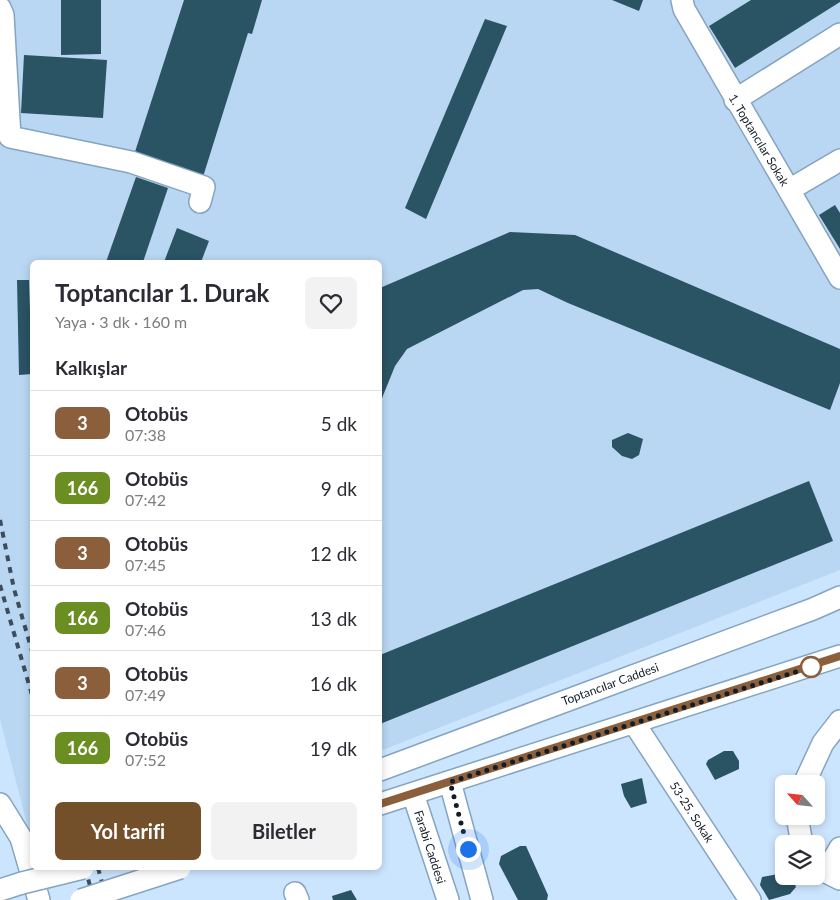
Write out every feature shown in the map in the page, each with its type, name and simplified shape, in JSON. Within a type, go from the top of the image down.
[{"type":"street","name":"1. Toptancılar Sokak","points":[[688,3],[735,100],[840,278]]},
{"type":"street","points":[[0,8],[3,15],[10,137],[131,162],[187,181],[204,187],[200,202]]},
{"type":"street","points":[[735,100],[840,34]]},
{"type":"street","points":[[789,190],[840,160]]},
{"type":"street","name":"Toptancılar Caddesi","points":[[382,769],[813,609],[840,597]]},
{"type":"street","points":[[813,609],[834,608],[840,614]]},
{"type":"street","points":[[382,803],[836,656]]},
{"type":"street","points":[[808,775],[823,743],[840,721]]},
{"type":"street","name":"53-25. Sokak","points":[[634,723],[750,900]]},
{"type":"street","points":[[450,782],[482,900]]},
{"type":"street","name":"Farabi Caddesi","points":[[413,794],[448,900]]},
{"type":"street","points":[[0,804],[21,838],[30,869]]},
{"type":"street","points":[[827,871],[840,848]]},
{"type":"street","points":[[30,870],[39,900]]},
{"type":"street","points":[[0,890],[75,870]]},
{"type":"street","points":[[81,900],[174,870]]},
{"type":"shaded area","points":[[0,0],[840,0],[840,570],[382,750],[382,260],[30,260],[30,836],[0,719]]},
{"type":"building","points":[[61,0],[101,0],[101,54],[61,55]]},
{"type":"building","points":[[184,0],[262,0],[252,34],[248,33],[202,180],[133,158]]},
{"type":"building","points":[[612,0],[643,0],[639,11]]},
{"type":"building","points":[[751,0],[840,0],[840,2],[735,68],[709,26]]},
{"type":"building","points":[[485,19],[507,26],[426,219],[405,208]]},
{"type":"building","points":[[24,55],[107,60],[103,118],[21,113]]},
{"type":"building","points":[[136,177],[168,188],[144,260],[107,260]]},
{"type":"building","points":[[835,205],[840,213],[840,249],[819,215]]},
{"type":"building","points":[[177,228],[209,241],[202,260],[165,260]]},
{"type":"building","points":[[510,232],[575,235],[840,349],[840,383],[830,410],[538,289],[523,290],[407,349],[395,366],[382,398],[382,287]]},
{"type":"building","points":[[17,280],[29,280],[30,374],[19,375]]},
{"type":"building","points":[[628,433],[643,439],[639,455],[632,459],[622,456],[612,447],[612,440]]},
{"type":"building","points":[[809,481],[833,541],[382,723],[382,654]]},
{"type":"building","points":[[724,751],[733,751],[739,761],[739,769],[715,780],[706,764],[708,760]]},
{"type":"building","points":[[642,778],[647,803],[631,808],[624,796],[621,784]]},
{"type":"building","points":[[520,846],[526,846],[548,895],[547,900],[518,900],[499,864],[501,856]]},
{"type":"building","points":[[775,875],[775,885],[795,885],[796,887],[790,894],[769,900],[760,885],[762,877]]},
{"type":"building","points":[[351,890],[357,900],[333,900],[332,896]]},
{"type":"railway","points":[[0,520],[14,589],[30,644]]},
{"type":"railway","points":[[0,585],[30,688]]},
{"type":"railway","points":[[86,870],[94,900]]},
{"type":"railway","points":[[99,870],[107,900]]},
{"type":"bus line","name":"3","points":[[382,803],[840,656]]},
{"type":"route","points":[[468,849],[450,782],[811,667]]}]
